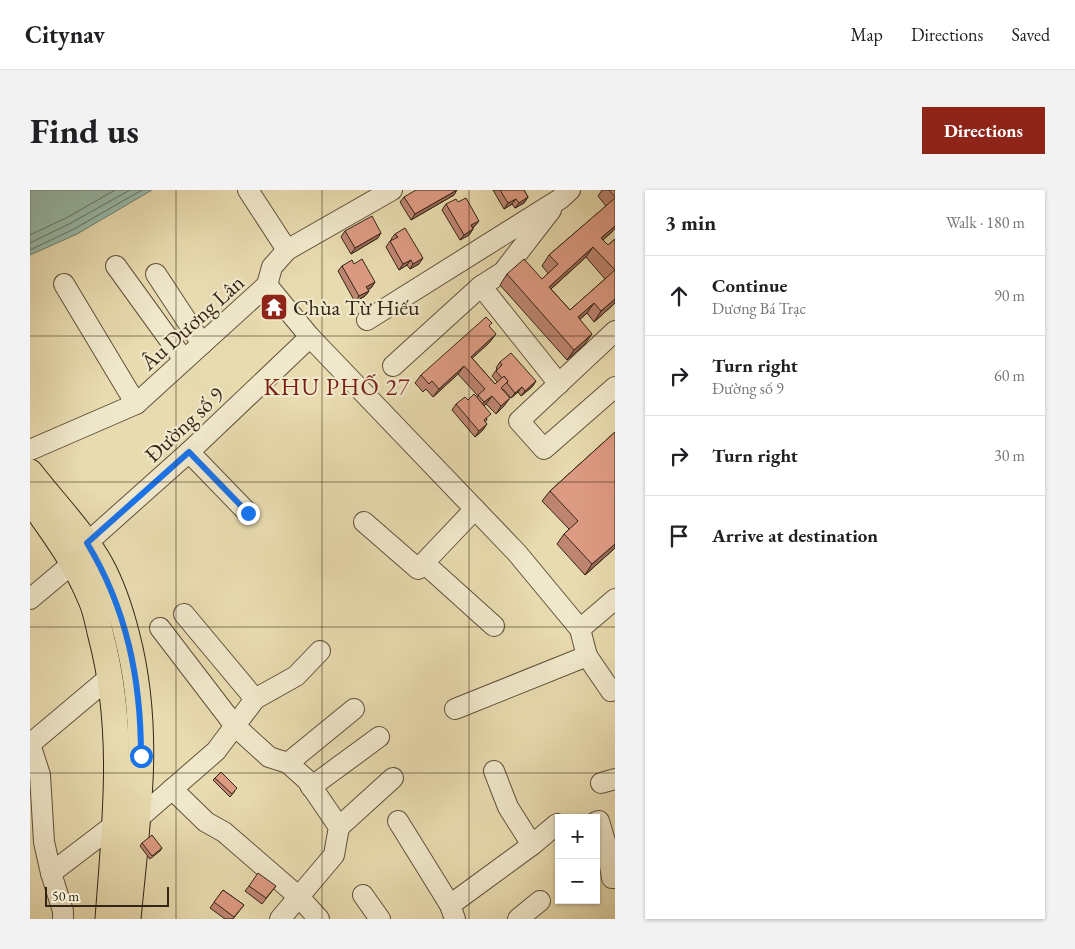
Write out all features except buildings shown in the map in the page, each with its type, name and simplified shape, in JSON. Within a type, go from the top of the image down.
[{"type":"main road","points":[[30,472],[34,503],[80,552],[102,567],[116,598],[131,653],[140,712],[141,756],[139,818],[128,919]]},
{"type":"main road","points":[[80,552],[111,676],[116,726],[118,772],[108,919]]},
{"type":"main road","points":[[114,824],[139,818]]},
{"type":"street","points":[[248,190],[287,250]]},
{"type":"street","name":"Âu Dương Lân","points":[[30,450],[136,404],[267,285],[272,267],[287,250],[392,190]]},
{"type":"street","points":[[393,366],[481,286],[503,272],[565,194]]},
{"type":"street","points":[[367,320],[565,194]]},
{"type":"street","points":[[116,266],[184,360]]},
{"type":"street","points":[[156,274],[202,344]]},
{"type":"street","points":[[64,284],[136,404]]},
{"type":"street","points":[[267,285],[310,337],[517,552],[580,629],[587,656],[611,691],[615,690]]},
{"type":"street","points":[[481,286],[559,384]]},
{"type":"street","points":[[615,331],[519,421],[544,448],[615,388]]},
{"type":"street","name":"Đường số 9","points":[[30,599],[310,337]]},
{"type":"street","points":[[189,452],[248,513]]},
{"type":"street","points":[[30,455],[80,552]]},
{"type":"street","points":[[34,503],[80,552]]},
{"type":"street","points":[[364,522],[418,570],[475,509]]},
{"type":"street","points":[[424,563],[494,626]]},
{"type":"street","points":[[580,629],[615,599]]},
{"type":"street","points":[[184,614],[255,700]]},
{"type":"street","points":[[160,628],[235,726],[269,757],[288,763],[307,780],[339,827]]},
{"type":"street","points":[[139,818],[216,751],[255,700],[296,676],[320,651]]},
{"type":"street","points":[[455,709],[587,656]]},
{"type":"street","points":[[63,919],[63,911],[44,842],[30,744],[111,676]]},
{"type":"street","points":[[288,763],[354,709]]},
{"type":"street","points":[[311,787],[379,737]]},
{"type":"street","points":[[494,771],[508,808],[532,845]]},
{"type":"street","points":[[281,918],[334,855],[339,827],[393,778]]},
{"type":"street","points":[[172,789],[206,822],[224,832],[298,897],[319,919]]},
{"type":"street","points":[[398,822],[453,912],[555,826]]},
{"type":"street","points":[[51,873],[114,824]]},
{"type":"street","points":[[600,824],[614,881]]},
{"type":"street","points":[[363,895],[380,919]]},
{"type":"street","points":[[518,919],[540,901]]},
{"type":"water","points":[[30,190],[152,190],[77,234],[30,255]]},
{"type":"place","name":"Chùa Từ Hiếu","points":[[274,307]]},
{"type":"district","name":"KHU PHỐ 27","points":[[337,387]]},
{"type":"route","points":[[141,756],[137,685],[124,623],[116,598],[102,567],[87,543],[189,452],[248,513]]}]
